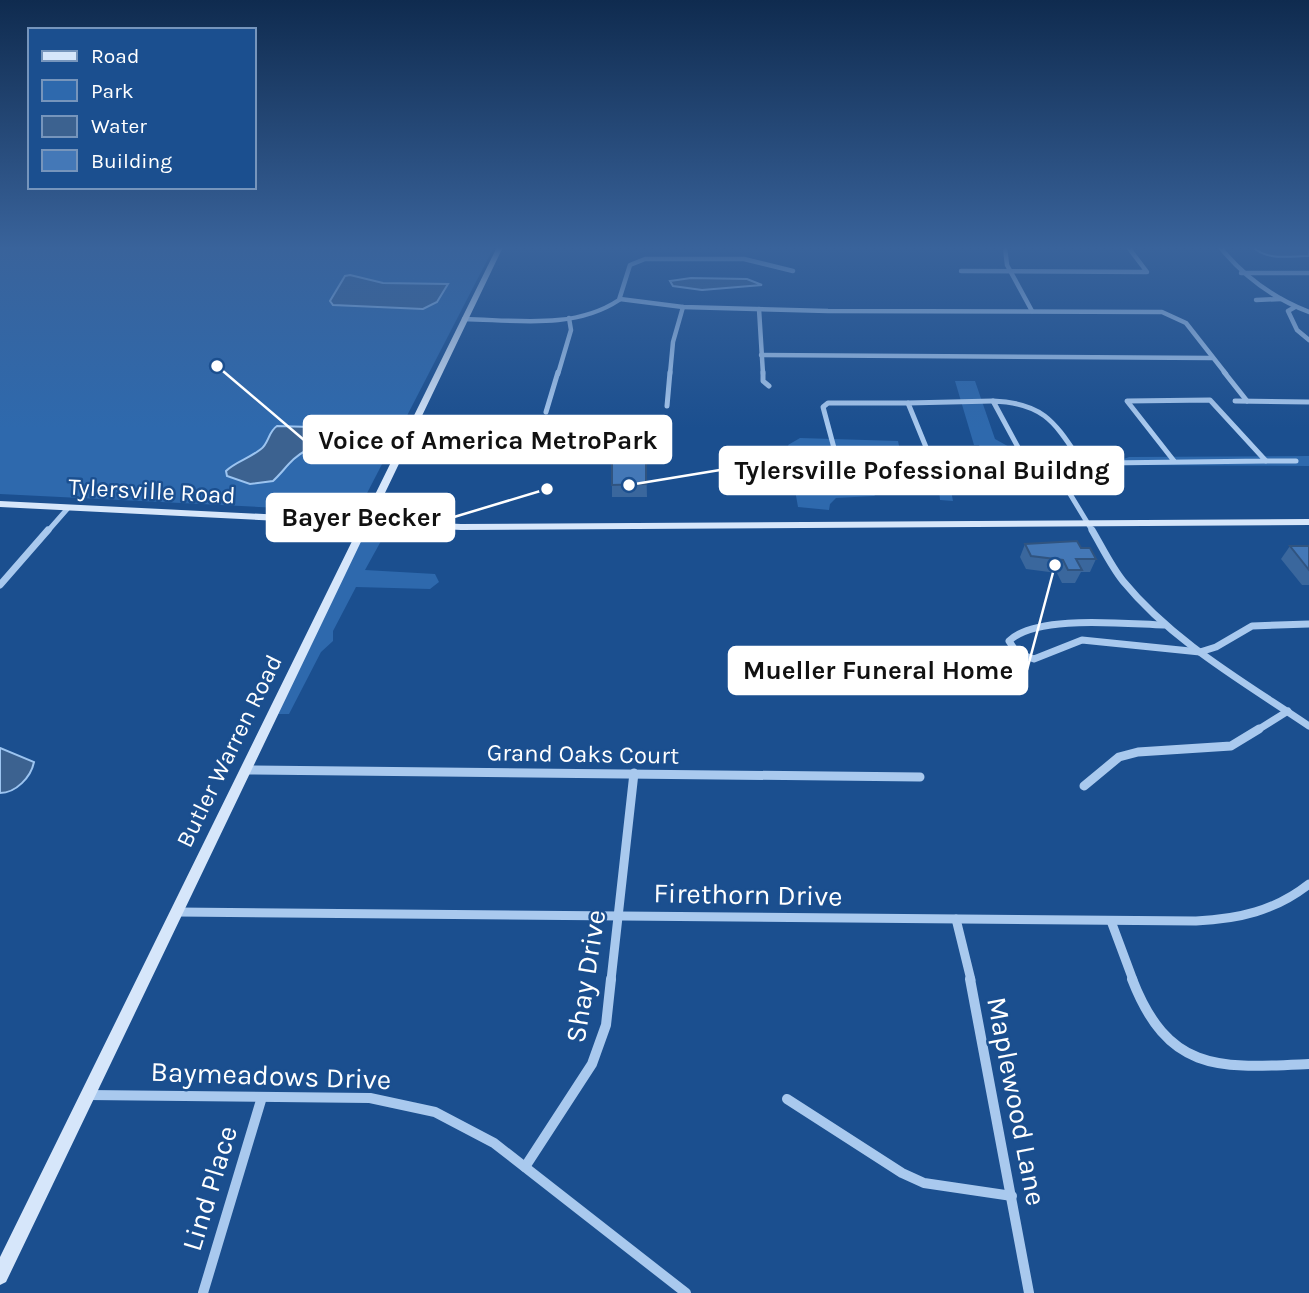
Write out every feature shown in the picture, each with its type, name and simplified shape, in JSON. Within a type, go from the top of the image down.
[{"type":"main road","name":"Butler Warren Road","points":[[0,1276],[469,307]]},
{"type":"main road","name":"Tylersville Road","points":[[0,504],[365,523],[551,528],[1309,523]]},
{"type":"street","points":[[464,318],[569,318],[607,307]]},
{"type":"street","points":[[667,406],[673,342],[683,307]]},
{"type":"street","points":[[696,307],[1125,311],[1171,314],[1186,323],[1247,401]]},
{"type":"street","points":[[1030,307],[1032,311]]},
{"type":"street","points":[[1293,307],[1288,311],[1294,326],[1309,340]]},
{"type":"street","points":[[759,309],[762,381],[769,386]]},
{"type":"street","points":[[546,412],[571,330],[569,318]]},
{"type":"street","points":[[761,355],[1212,358]]},
{"type":"street","points":[[1174,461],[1127,401],[1210,400],[1266,461]]},
{"type":"street","points":[[1235,401],[1309,400]]},
{"type":"street","points":[[993,401],[1027,464],[1034,471],[1064,484],[1121,579],[1165,625],[1200,653],[1309,726]]},
{"type":"street","points":[[1064,484],[1081,473],[1082,463],[1047,412],[1013,401],[828,403],[823,407],[834,448],[839,451],[966,453],[1027,464],[1082,463],[1174,461],[1296,461]]},
{"type":"street","points":[[908,403],[928,452]]},
{"type":"street","points":[[0,585],[68,508]]},
{"type":"street","points":[[1165,625],[1040,626],[1018,631],[1009,641],[1015,650],[1033,659],[1045,657],[1066,643],[1082,640],[1200,653],[1257,624],[1309,624]]},
{"type":"street","points":[[1084,786],[1119,757],[1138,752],[1230,746],[1287,711]]},
{"type":"street","name":"Grand Oaks Court","points":[[246,770],[920,777]]},
{"type":"street","name":"Shay Drive","points":[[525,1167],[576,1091],[600,1045],[608,1008],[634,773]]},
{"type":"street","name":"Firethorn Drive","points":[[177,912],[1196,922],[1236,918],[1278,905],[1309,884]]},
{"type":"street","name":"Maplewood Lane","points":[[956,919],[978,1012],[1029,1293]]},
{"type":"street","points":[[1111,921],[1148,1014],[1161,1032],[1180,1048],[1200,1059],[1231,1066],[1309,1064]]},
{"type":"street","name":"Baymeadows Drive","points":[[88,1095],[370,1098],[407,1104],[469,1127],[525,1167],[686,1293]]},
{"type":"street","name":"Lind Place","points":[[202,1293],[262,1097]]},
{"type":"street","points":[[787,1099],[902,1173],[924,1183],[1012,1196]]},
{"type":"green space","points":[[0,307],[463,307],[363,501],[354,509],[339,511],[0,494]]},
{"type":"green space","points":[[955,381],[975,381],[995,439],[1013,449],[998,447],[989,455],[982,453],[979,445],[974,445]]},
{"type":"green space","points":[[800,438],[898,441],[904,469],[926,470],[930,466],[963,457],[965,471],[936,472],[939,478],[949,480],[953,501],[940,500],[939,489],[925,481],[894,481],[874,496],[836,498],[830,504],[829,510],[798,507],[792,473],[798,462],[788,445]]},
{"type":"green space","points":[[1309,456],[1309,466],[1134,465],[1118,461],[1129,457]]},
{"type":"green space","points":[[365,523],[416,526],[386,532],[365,570],[435,574],[439,582],[430,589],[356,587],[333,631],[333,641],[321,652],[289,714],[272,714]]},
{"type":"water","points":[[386,307],[426,307],[423,309]]},
{"type":"water","points":[[337,423],[350,425],[355,431],[301,453],[273,481],[250,484],[227,476],[226,471],[264,447],[277,426],[311,427]]},
{"type":"water","points":[[0,748],[34,762],[22,783],[12,790],[0,793]]},
{"type":"building","points":[[612,459],[646,459],[646,484],[612,485]]},
{"type":"building","points":[[1077,541],[1081,548],[1090,548],[1096,559],[1076,559],[1082,570],[1068,570],[1063,560],[1031,556],[1025,544]]},
{"type":"building","points":[[1290,546],[1309,546],[1309,570]]},
{"type":"place","name":"Voice of America MetroPark","points":[[217,366]]},
{"type":"place","name":"Tylersville Pofessional Buildng","points":[[629,485]]},
{"type":"place","name":"Bayer Becker","points":[[547,489]]},
{"type":"place","name":"Mueller Funeral Home","points":[[1055,565]]}]
